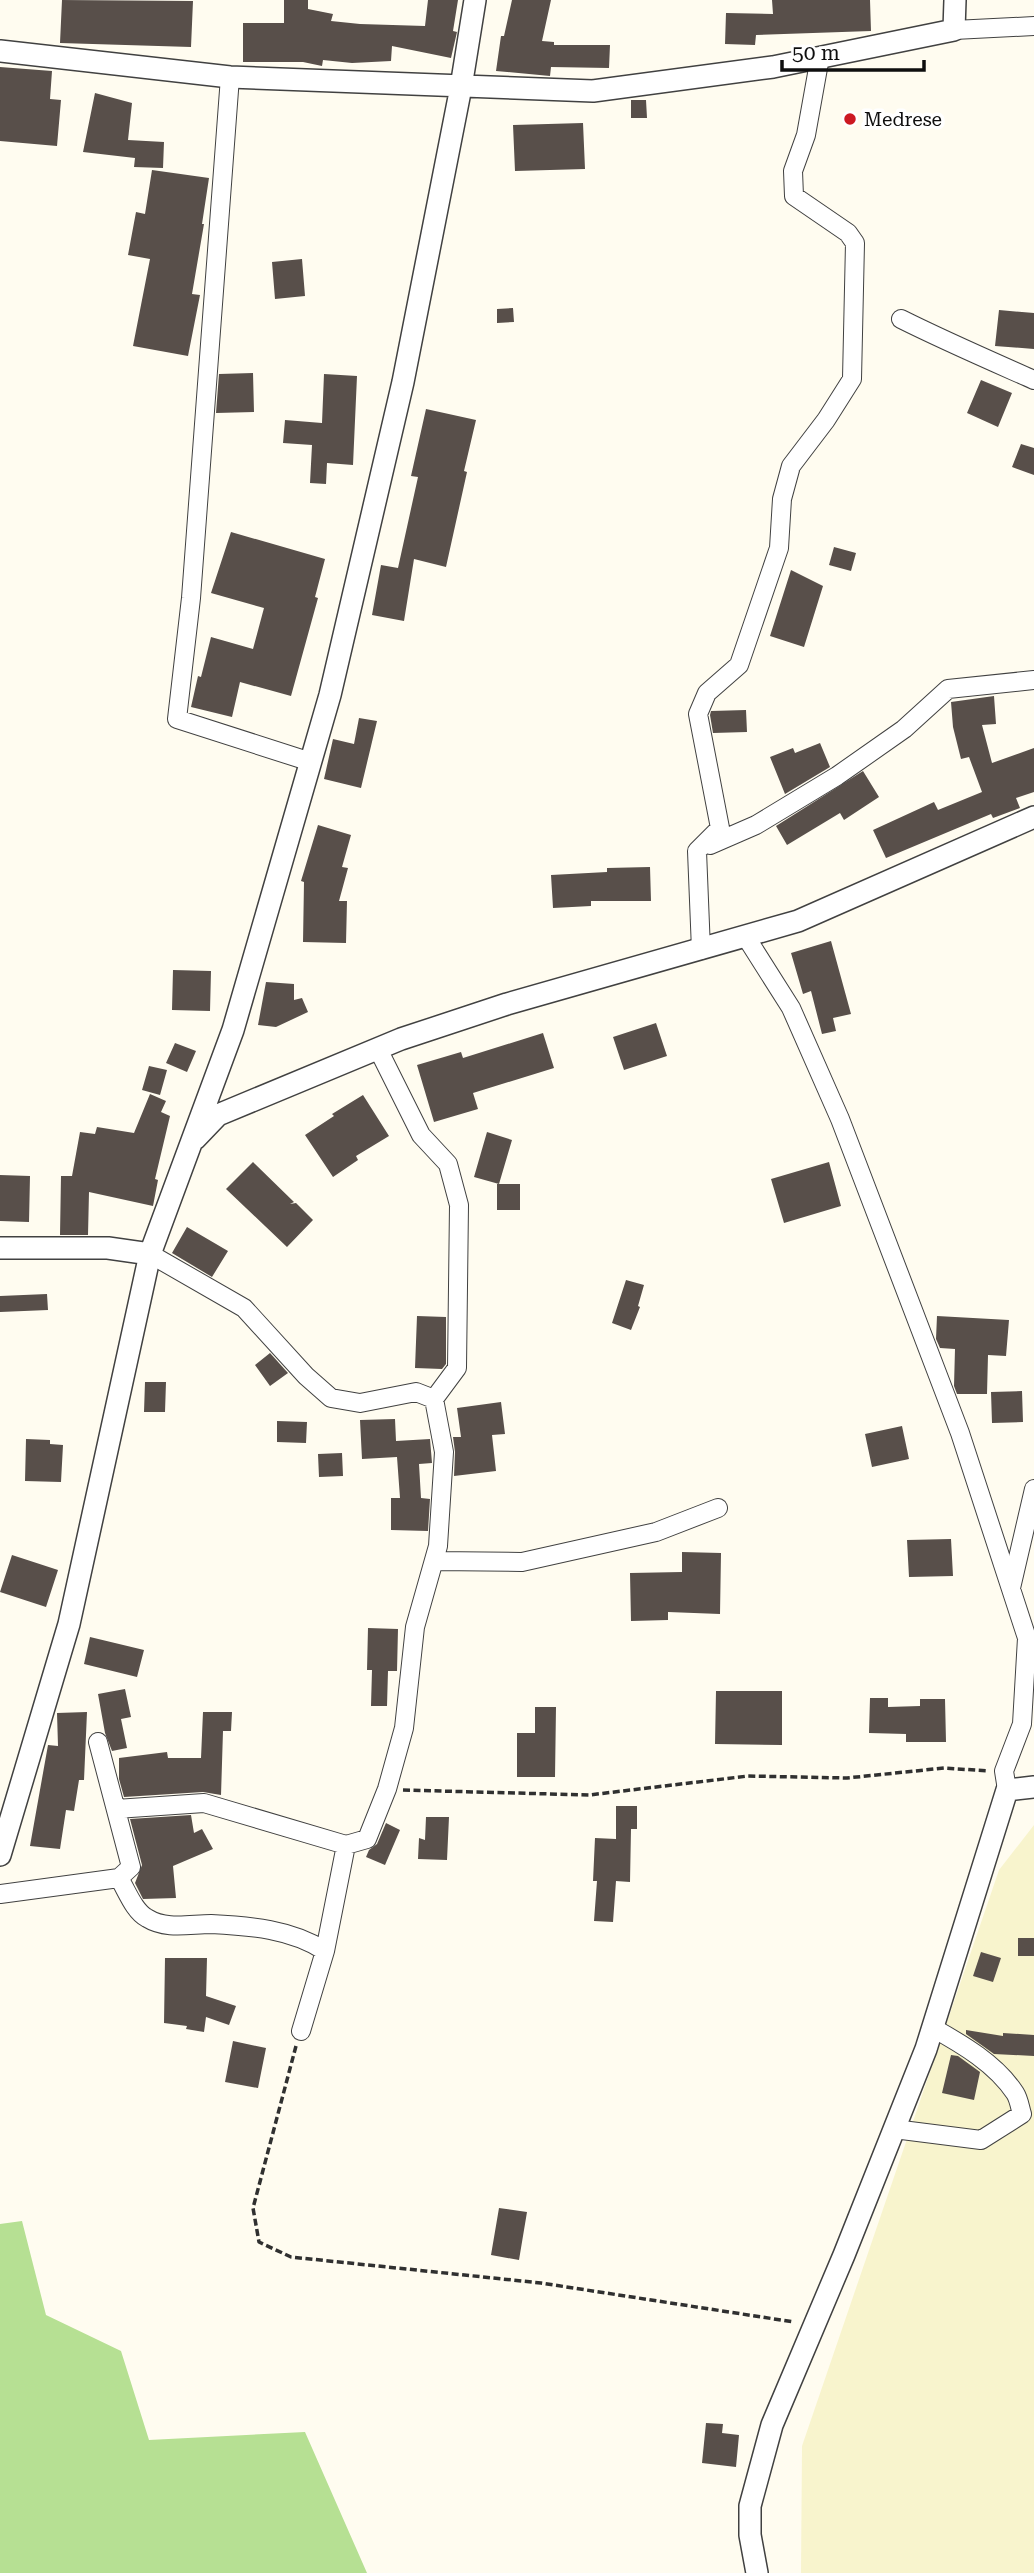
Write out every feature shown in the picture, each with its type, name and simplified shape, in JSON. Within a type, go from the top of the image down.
[{"type":"street","points":[[0,1855],[69,1624],[150,1254],[233,1030],[330,695],[403,382],[461,87],[475,0]]},
{"type":"street","points":[[954,30],[955,0]]},
{"type":"street","points":[[0,51],[230,77],[593,90],[773,67],[954,30],[1034,26]]},
{"type":"street","points":[[701,950],[697,851],[720,828],[698,714],[707,693],[739,665],[779,548],[782,499],[791,466],[826,420],[852,379],[855,243],[848,233],[793,196],[793,171],[806,135],[820,57]]},
{"type":"street","points":[[230,77],[194,572],[177,719],[311,762]]},
{"type":"street","points":[[901,319],[967,352],[980,355],[1034,380]]},
{"type":"street","points":[[697,851],[756,825],[837,776],[904,729],[948,689],[1034,680]]},
{"type":"street","points":[[188,1146],[219,1115],[378,1049],[507,1004],[798,921],[1034,817]]},
{"type":"street","points":[[746,937],[791,1008],[840,1119],[960,1433],[1027,1638],[1022,1724],[933,2028],[772,2425],[750,2506],[750,2535],[757,2573]]},
{"type":"street","points":[[116,1809],[204,1803],[346,1845],[367,1839],[387,1789],[404,1728],[415,1627],[438,1546],[444,1452],[435,1399],[457,1368],[459,1205],[448,1164],[421,1135],[378,1049]]},
{"type":"street","points":[[0,1248],[108,1248],[150,1254],[244,1308],[306,1376],[331,1398],[360,1404],[416,1392],[435,1399]]},
{"type":"street","points":[[1010,1588],[1034,1489]]},
{"type":"street","points":[[434,1561],[522,1562],[656,1532],[718,1508]]},
{"type":"street","points":[[0,1894],[119,1878],[131,1867],[98,1742]]},
{"type":"street","points":[[1006,1781],[1034,1787]]},
{"type":"street","points":[[300,2031],[325,1951],[346,1845]]},
{"type":"street","points":[[119,1878],[146,1918],[170,1926],[208,1924],[256,1927],[307,1939],[325,1951]]},
{"type":"street","points":[[894,2129],[981,2140],[1022,2114],[1016,2094],[990,2067],[964,2045],[933,2028]]},
{"type":"path","points":[[387,1789],[589,1795],[748,1776],[847,1777],[944,1768],[1006,1781]]},
{"type":"path","points":[[300,2031],[253,2208],[259,2242],[291,2257],[541,2283],[814,2325]]},
{"type":"shaded area","points":[[1034,1825],[1034,2573],[801,2573],[802,2446],[999,1870]]},
{"type":"green space","points":[[22,2221],[46,2315],[121,2351],[149,2440],[305,2432],[367,2573],[0,2573],[0,2224]]},
{"type":"building","points":[[62,0],[193,1],[191,47],[60,43]]},
{"type":"building","points":[[284,0],[308,0],[308,9],[333,14],[331,21],[425,26],[428,0],[458,0],[453,31],[457,32],[451,58],[392,46],[391,61],[352,63],[323,60],[322,66],[303,62],[243,62],[243,23],[284,23]]},
{"type":"building","points":[[512,0],[551,0],[542,41],[554,42],[554,45],[610,45],[609,68],[551,67],[550,76],[496,71],[501,36],[504,36]]},
{"type":"building","points":[[772,0],[870,0],[871,31],[756,35],[755,45],[725,44],[726,13],[773,14]]},
{"type":"building","points":[[0,67],[52,71],[50,99],[61,100],[57,146],[0,141]]},
{"type":"building","points":[[95,93],[132,103],[128,140],[164,142],[163,168],[134,167],[135,158],[83,152]]},
{"type":"building","points":[[631,100],[646,100],[647,118],[631,118]]},
{"type":"building","points":[[583,123],[585,169],[515,171],[513,125]]},
{"type":"building","points":[[152,170],[209,178],[192,294],[200,295],[188,356],[133,346],[150,259],[128,255],[136,212],[145,214]]},
{"type":"building","points":[[302,259],[305,296],[275,299],[272,262]]},
{"type":"building","points":[[513,308],[514,322],[497,323],[497,309]]},
{"type":"building","points":[[999,310],[1034,313],[1034,349],[995,346]]},
{"type":"building","points":[[253,373],[254,412],[216,413],[219,374]]},
{"type":"building","points":[[324,374],[357,376],[353,465],[327,463],[326,484],[310,483],[312,445],[283,443],[285,420],[322,423]]},
{"type":"building","points":[[981,380],[1012,393],[998,427],[967,413]]},
{"type":"building","points":[[426,409],[476,420],[446,567],[414,559],[404,621],[372,615],[381,565],[398,568],[418,477],[411,476]]},
{"type":"building","points":[[1021,444],[1034,448],[1034,475],[1012,467]]},
{"type":"building","points":[[231,532],[325,559],[315,597],[318,598],[291,696],[240,682],[232,717],[191,707],[211,637],[253,649],[264,608],[211,593]]},
{"type":"building","points":[[834,547],[856,553],[851,571],[829,565]]},
{"type":"building","points":[[791,570],[823,586],[804,647],[770,636]]},
{"type":"building","points":[[994,696],[996,724],[982,725],[992,763],[1034,748],[1034,792],[1016,798],[1020,808],[993,818],[991,814],[886,858],[873,830],[934,802],[938,810],[982,792],[969,757],[961,759],[953,727],[951,702]]},
{"type":"building","points":[[746,710],[747,732],[713,733],[711,711]]},
{"type":"building","points":[[359,718],[377,721],[361,788],[324,779],[333,739],[354,744]]},
{"type":"building","points":[[820,743],[830,767],[785,794],[770,757],[793,748],[795,753]]},
{"type":"building","points":[[863,771],[879,797],[844,820],[840,813],[787,845],[776,826]]},
{"type":"building","points":[[318,825],[351,835],[342,867],[348,868],[339,901],[347,901],[346,943],[303,942],[304,882],[301,881]]},
{"type":"building","points":[[650,867],[651,901],[591,901],[591,906],[553,908],[551,875],[607,872],[607,868]]},
{"type":"building","points":[[831,941],[851,1014],[833,1018],[836,1031],[822,1034],[811,991],[803,994],[791,953]]},
{"type":"building","points":[[173,970],[211,971],[210,1011],[172,1010]]},
{"type":"building","points":[[266,982],[294,984],[294,1000],[302,998],[308,1012],[276,1027],[258,1025]]},
{"type":"building","points":[[656,1023],[667,1056],[624,1070],[613,1037]]},
{"type":"building","points":[[543,1033],[554,1068],[473,1093],[478,1109],[434,1122],[417,1065],[461,1052],[463,1058]]},
{"type":"building","points":[[175,1043],[196,1051],[187,1072],[166,1063]]},
{"type":"building","points":[[149,1066],[167,1070],[160,1095],[142,1090]]},
{"type":"building","points":[[150,1094],[166,1101],[161,1112],[170,1116],[155,1179],[158,1180],[153,1206],[89,1192],[88,1235],[60,1235],[61,1176],[72,1176],[80,1132],[95,1134],[97,1127],[134,1133]]},
{"type":"building","points":[[363,1095],[389,1136],[356,1156],[358,1160],[333,1177],[305,1135]]},
{"type":"building","points":[[487,1132],[512,1140],[499,1184],[474,1177]]},
{"type":"building","points":[[253,1162],[294,1202],[290,1204],[296,1203],[313,1220],[287,1247],[226,1189]]},
{"type":"building","points":[[829,1162],[841,1206],[784,1223],[771,1179]]},
{"type":"building","points":[[0,1175],[30,1176],[29,1222],[0,1221]]},
{"type":"building","points":[[497,1184],[520,1184],[520,1210],[497,1210]]},
{"type":"building","points":[[187,1227],[228,1251],[212,1277],[172,1253]]},
{"type":"building","points":[[626,1280],[644,1285],[638,1306],[640,1307],[631,1330],[612,1323]]},
{"type":"building","points":[[47,1294],[48,1310],[0,1312],[0,1296]]},
{"type":"building","points":[[417,1316],[446,1317],[446,1364],[442,1369],[415,1368]]},
{"type":"building","points":[[937,1316],[1009,1320],[1006,1356],[988,1355],[987,1394],[957,1394],[954,1386],[955,1349],[940,1348],[936,1339]]},
{"type":"building","points":[[270,1353],[288,1373],[270,1386],[255,1365]]},
{"type":"building","points":[[145,1382],[166,1382],[165,1412],[144,1412]]},
{"type":"building","points":[[1022,1391],[1023,1422],[992,1423],[991,1392]]},
{"type":"building","points":[[501,1402],[505,1434],[492,1435],[496,1471],[454,1476],[453,1437],[461,1437],[457,1408]]},
{"type":"building","points":[[395,1419],[396,1441],[430,1439],[432,1463],[419,1464],[421,1498],[430,1499],[428,1531],[391,1530],[391,1498],[400,1498],[397,1457],[362,1459],[360,1420]]},
{"type":"building","points":[[277,1421],[307,1422],[306,1443],[277,1442]]},
{"type":"building","points":[[902,1426],[909,1459],[872,1467],[865,1434]]},
{"type":"building","points":[[26,1439],[50,1440],[50,1444],[63,1445],[61,1482],[25,1481]]},
{"type":"building","points":[[342,1453],[343,1476],[319,1477],[318,1454]]},
{"type":"building","points":[[951,1539],[953,1576],[909,1577],[907,1540]]},
{"type":"building","points":[[682,1552],[721,1553],[720,1614],[668,1612],[668,1620],[631,1621],[630,1573],[682,1572]]},
{"type":"building","points":[[12,1555],[58,1570],[46,1607],[0,1592]]},
{"type":"building","points":[[368,1628],[398,1629],[397,1671],[388,1671],[387,1706],[371,1706],[372,1670],[367,1670]]},
{"type":"building","points":[[90,1637],[144,1650],[137,1677],[84,1664]]},
{"type":"building","points":[[125,1689],[131,1717],[121,1719],[127,1748],[112,1751],[105,1733],[98,1694]]},
{"type":"building","points":[[716,1691],[782,1691],[782,1745],[715,1744]]},
{"type":"building","points":[[870,1698],[888,1698],[888,1707],[920,1706],[920,1699],[945,1699],[946,1742],[906,1742],[906,1734],[869,1733]]},
{"type":"building","points":[[535,1707],[556,1707],[555,1777],[517,1777],[517,1733],[535,1733]]},
{"type":"building","points":[[87,1712],[84,1780],[79,1780],[74,1811],[66,1810],[60,1849],[30,1846],[48,1745],[58,1746],[57,1713]]},
{"type":"building","points":[[203,1712],[232,1712],[231,1731],[223,1731],[221,1795],[203,1792],[124,1797],[119,1779],[119,1758],[167,1752],[168,1758],[201,1758]]},
{"type":"building","points":[[616,1806],[637,1806],[637,1829],[631,1829],[630,1882],[616,1881],[613,1922],[594,1921],[597,1881],[593,1881],[595,1838],[616,1839]]},
{"type":"building","points":[[191,1815],[194,1833],[202,1829],[213,1849],[173,1866],[176,1898],[143,1899],[135,1883],[142,1865],[130,1819]]},
{"type":"building","points":[[426,1817],[449,1817],[447,1860],[418,1859],[419,1838],[425,1840]]},
{"type":"building","points":[[386,1823],[400,1830],[385,1865],[366,1857],[369,1850],[377,1844]]},
{"type":"building","points":[[1018,1938],[1034,1938],[1034,1956],[1018,1956]]},
{"type":"building","points":[[981,1952],[1001,1958],[993,1982],[973,1976]]},
{"type":"building","points":[[165,1958],[207,1958],[206,1996],[236,2006],[229,2025],[206,2017],[204,2032],[186,2029],[187,2026],[164,2023]]},
{"type":"building","points":[[966,2030],[1003,2036],[1003,2033],[1034,2035],[1034,2056],[994,2054],[966,2034]]},
{"type":"building","points":[[233,2041],[266,2048],[258,2088],[225,2082]]},
{"type":"building","points":[[951,2055],[958,2056],[980,2072],[974,2100],[942,2093]]},
{"type":"building","points":[[499,2208],[527,2212],[519,2260],[491,2255]]},
{"type":"building","points":[[706,2423],[723,2424],[722,2433],[739,2435],[736,2467],[702,2463]]},
{"type":"place","name":"Medrese","points":[[850,119]]}]
